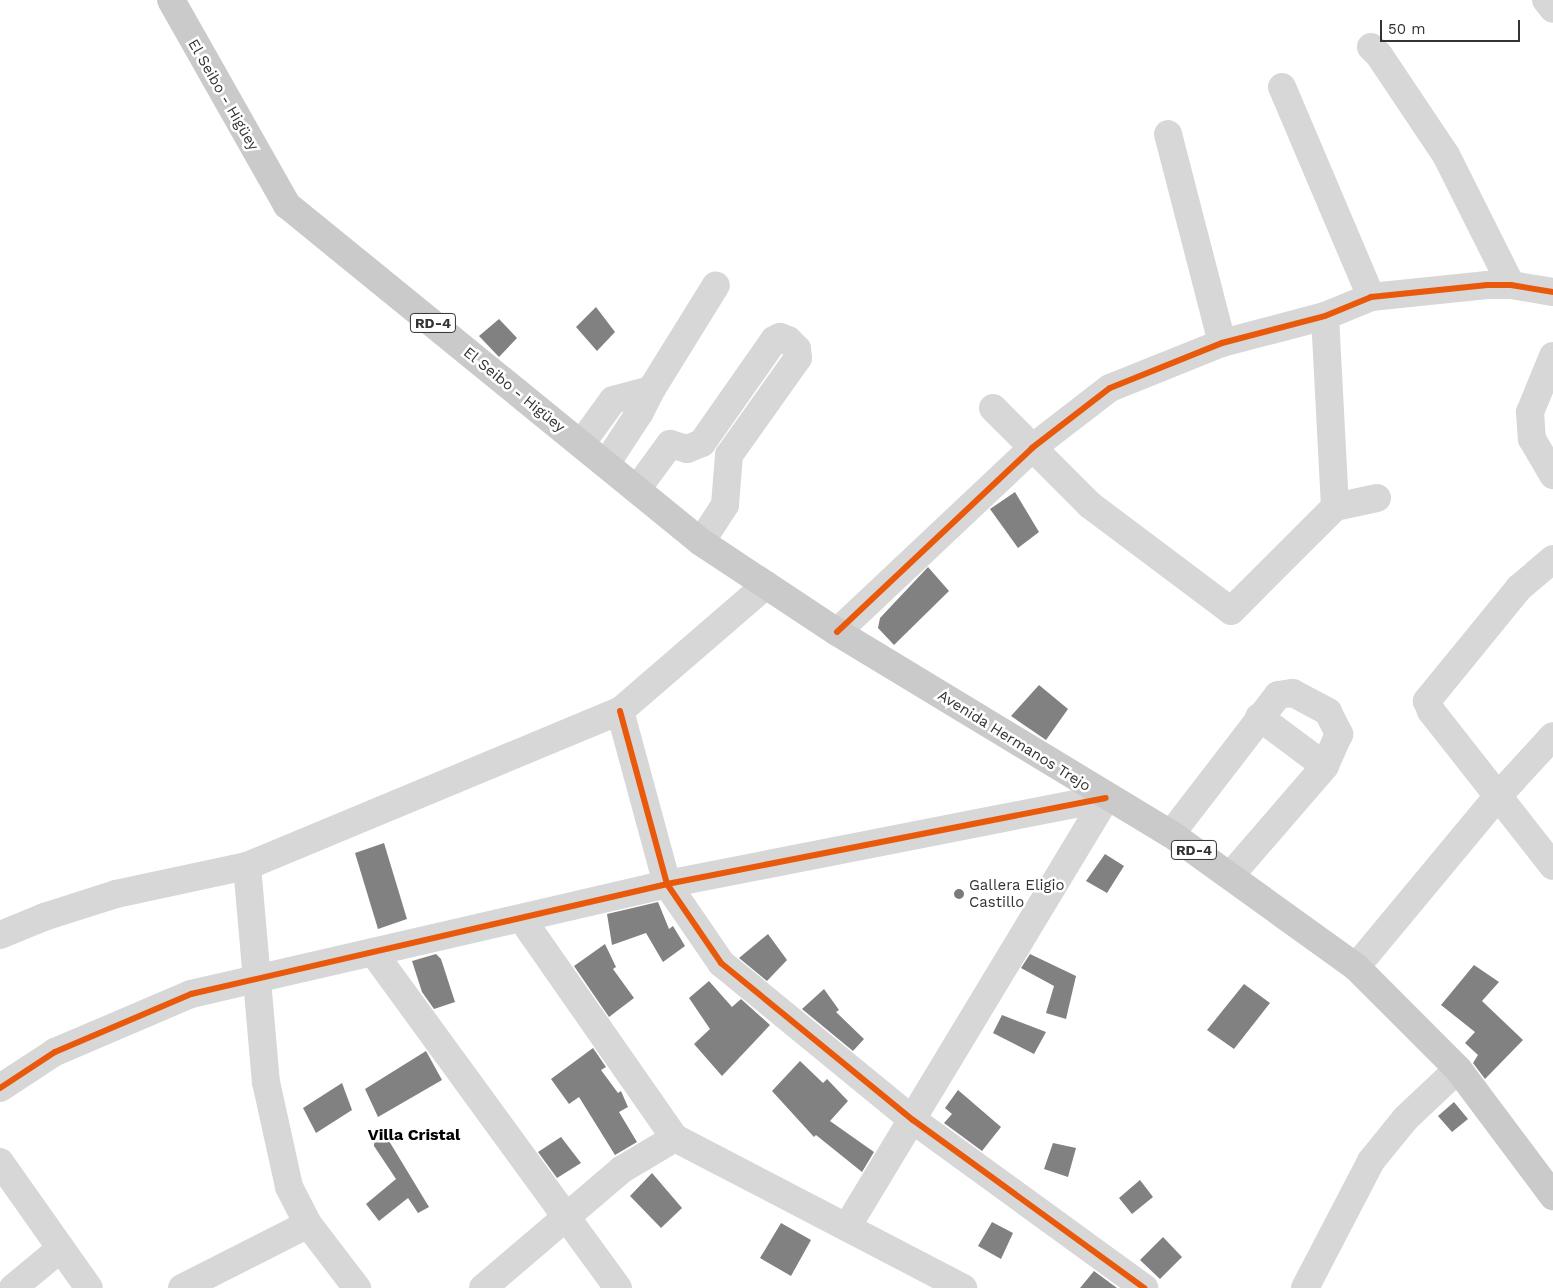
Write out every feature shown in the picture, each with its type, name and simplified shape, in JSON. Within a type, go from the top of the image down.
[{"type":"main road","name":"El Seibo - Higüey","points":[[171,0],[287,205],[702,542],[766,585]]},
{"type":"main road","name":"Avenida Hermanos Trejo","points":[[766,585],[837,632],[1106,798],[1170,834],[1231,875],[1356,967],[1458,1070],[1553,1196]]},
{"type":"street","points":[[1546,0],[1553,9]]},
{"type":"street","points":[[1371,47],[1379,55],[1446,155],[1511,285]]},
{"type":"street","points":[[1282,87],[1371,297]]},
{"type":"street","points":[[1168,134],[1222,343]]},
{"type":"street","points":[[606,464],[716,285]]},
{"type":"street","points":[[837,632],[1032,448],[1110,388],[1222,343],[1325,316],[1371,297],[1511,285],[1553,291]]},
{"type":"street","points":[[1325,316],[1335,507]]},
{"type":"street","points":[[636,488],[670,444],[687,449],[702,443],[774,340],[780,337],[788,340],[796,349],[798,358],[729,455],[725,505],[702,542]]},
{"type":"street","points":[[1553,356],[1530,412],[1532,439],[1553,475]]},
{"type":"street","points":[[581,444],[613,400],[651,390]]},
{"type":"street","points":[[993,408],[1090,505],[1231,610],[1335,507],[1377,498]]},
{"type":"street","points":[[708,435],[729,455]]},
{"type":"street","points":[[1553,560],[1520,588],[1427,701],[1431,711],[1553,866]]},
{"type":"street","points":[[0,935],[44,917],[116,894],[247,866],[620,711],[766,585]]},
{"type":"street","points":[[1170,834],[1259,717],[1278,695],[1293,693],[1328,712],[1339,734],[1325,766],[1231,875]]},
{"type":"street","points":[[620,711],[667,884],[721,963],[913,1120],[1144,1288]]},
{"type":"street","points":[[1259,717],[1325,766]]},
{"type":"street","points":[[1356,967],[1498,796],[1553,736]]},
{"type":"street","points":[[0,1088],[55,1052],[191,994],[255,982],[373,952],[667,884],[1106,798]]},
{"type":"street","points":[[847,1227],[1106,798]]},
{"type":"street","points":[[247,866],[255,982],[266,1082],[289,1187],[308,1224],[357,1288]]},
{"type":"street","points":[[522,919],[675,1138],[847,1227],[926,1279],[963,1288]]},
{"type":"street","points":[[373,952],[564,1218],[618,1288]]},
{"type":"street","points":[[1305,1288],[1371,1161],[1406,1118],[1458,1070]]},
{"type":"street","points":[[483,1288],[621,1170],[675,1138]]},
{"type":"street","points":[[0,1162],[88,1288]]},
{"type":"street","points":[[182,1288],[308,1224]]},
{"type":"street","points":[[13,1288],[60,1249]]},
{"type":"building","points":[[596,307],[615,332],[597,351],[576,327]]},
{"type":"building","points":[[499,319],[517,338],[499,357],[479,336]]},
{"type":"building","points":[[1015,492],[1039,532],[1018,548],[990,509]]},
{"type":"building","points":[[928,567],[949,591],[894,645],[878,628],[880,618]]},
{"type":"building","points":[[1039,685],[1068,709],[1046,740],[1011,716]]},
{"type":"building","points":[[384,843],[407,919],[378,929],[355,853]]},
{"type":"building","points":[[1105,854],[1124,866],[1107,893],[1086,881]]},
{"type":"building","points":[[658,902],[669,929],[673,926],[685,946],[663,962],[646,933],[612,945],[607,914]]},
{"type":"building","points":[[768,934],[787,960],[767,981],[739,958]]},
{"type":"building","points":[[605,944],[616,967],[613,969],[634,998],[609,1017],[574,966]]},
{"type":"building","points":[[436,954],[441,959],[455,1002],[434,1009],[422,992],[412,961]]},
{"type":"building","points":[[1030,954],[1076,976],[1066,1019],[1046,1013],[1054,986],[1021,968]]},
{"type":"building","points":[[1474,965],[1499,982],[1482,1001],[1523,1040],[1485,1079],[1473,1063],[1478,1055],[1465,1043],[1475,1032],[1441,1005]]},
{"type":"building","points":[[709,981],[732,1007],[741,999],[770,1025],[722,1076],[694,1044],[710,1029],[689,998]]},
{"type":"building","points":[[1244,984],[1270,1003],[1234,1049],[1207,1030]]},
{"type":"building","points":[[824,989],[839,1010],[836,1012],[864,1039],[853,1051],[802,1009]]},
{"type":"building","points":[[1002,1015],[1046,1032],[1034,1054],[993,1033]]},
{"type":"building","points":[[593,1048],[606,1067],[601,1070],[618,1093],[621,1091],[628,1107],[619,1112],[637,1142],[615,1155],[579,1097],[569,1104],[551,1079]]},
{"type":"building","points":[[426,1051],[442,1080],[378,1117],[365,1089]]},
{"type":"building","points":[[800,1061],[823,1083],[827,1079],[848,1101],[830,1121],[874,1152],[862,1172],[816,1135],[814,1137],[772,1091]]},
{"type":"building","points":[[342,1083],[352,1110],[316,1133],[303,1108]]},
{"type":"building","points":[[958,1090],[1001,1127],[982,1151],[944,1123],[952,1114],[945,1108]]},
{"type":"building","points":[[1454,1102],[1468,1119],[1452,1132],[1438,1116]]},
{"type":"building","points":[[386,1136],[429,1207],[418,1213],[408,1198],[379,1221],[366,1204],[396,1179],[372,1143]]},
{"type":"building","points":[[561,1137],[581,1163],[557,1178],[538,1152]]},
{"type":"building","points":[[1053,1143],[1076,1148],[1068,1177],[1044,1169]]},
{"type":"building","points":[[652,1173],[682,1208],[661,1228],[630,1196]]},
{"type":"building","points":[[1140,1180],[1153,1197],[1132,1214],[1119,1198]]},
{"type":"building","points":[[992,1222],[1013,1233],[1001,1259],[978,1246]]},
{"type":"building","points":[[781,1223],[811,1240],[791,1276],[760,1258]]},
{"type":"building","points":[[1163,1237],[1182,1257],[1160,1279],[1140,1260]]},
{"type":"building","points":[[1094,1271],[1117,1288],[1080,1288]]},
{"type":"cycle path","points":[[837,632],[1032,448],[1110,388],[1222,343],[1325,316],[1371,297],[1487,285],[1511,285],[1553,292]]},
{"type":"cycle path","points":[[620,711],[667,884],[721,963],[913,1120],[1144,1288]]},
{"type":"cycle path","points":[[0,1088],[55,1052],[191,994],[667,884],[1106,798]]},
{"type":"place","name":"Gallera Eligio Castillo","points":[[959,894]]},
{"type":"district","name":"Villa Cristal","points":[[414,1135]]}]
